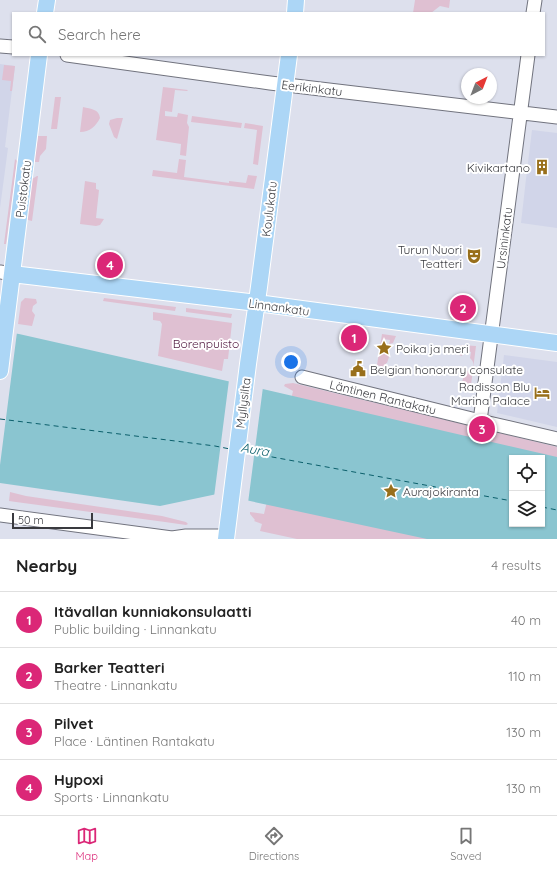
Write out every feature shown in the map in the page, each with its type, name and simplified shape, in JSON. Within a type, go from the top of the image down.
[{"type":"main road","points":[[45,12],[46,0]]},
{"type":"main road","points":[[294,12],[296,0]]},
{"type":"main road","name":"Puistokatu","points":[[0,371],[6,323],[6,273],[40,56]]},
{"type":"main road","name":"Koulukatu","points":[[248,364],[289,56]]},
{"type":"main road","name":"Linnankatu","points":[[6,273],[257,303],[557,342]]},
{"type":"main road","name":"Myllysilta","points":[[226,537],[248,364]]},
{"type":"street","points":[[533,12],[535,0]]},
{"type":"street","points":[[0,46],[12,48]]},
{"type":"street","name":"Eerikinkatu","points":[[74,56],[286,85],[557,117]]},
{"type":"street","name":"Ursininkatu","points":[[480,421],[528,56]]},
{"type":"street","name":"Läntinen Rantakatu","points":[[302,377],[557,439]]},
{"type":"street","points":[[0,515],[173,538],[186,536],[226,537]]},
{"type":"shaded area","points":[[0,64],[15,66],[5,147],[8,148],[0,208]]},
{"type":"shaded area","points":[[532,130],[557,133],[557,228],[521,223]]},
{"type":"shaded area","name":"Radisson Blu Marina Palace","points":[[504,355],[557,362],[557,427],[497,413]]},
{"type":"green space","points":[[415,0],[450,0],[449,8],[440,6],[432,12],[413,12]]},
{"type":"green space","points":[[4,65],[15,66],[12,91],[10,91],[11,81],[2,80]]},
{"type":"green space","points":[[163,87],[188,90],[175,90],[172,112],[165,111],[165,116],[177,117],[178,113],[188,115],[187,123],[189,127],[186,156],[180,155],[181,144],[156,140]]},
{"type":"green space","points":[[55,97],[61,97],[57,129],[51,129]]},
{"type":"green space","points":[[83,107],[96,111],[100,118],[97,124],[92,128],[87,131],[80,132]]},
{"type":"green space","points":[[192,116],[242,123],[241,128],[191,122]]},
{"type":"green space","points":[[123,118],[117,139],[114,137],[109,124],[110,120]]},
{"type":"green space","points":[[245,123],[263,126],[258,165],[253,164],[257,130],[244,128]]},
{"type":"green space","points":[[38,136],[47,136],[46,149],[40,156],[39,162],[34,162]]},
{"type":"green space","points":[[15,159],[17,161],[6,244],[4,244]]},
{"type":"green space","points":[[179,159],[186,160],[184,177],[229,183],[229,181],[246,183],[248,175],[257,176],[254,189],[152,176],[153,170],[177,173]]},
{"type":"green space","points":[[37,176],[32,221],[27,219],[32,179]]},
{"type":"green space","points":[[85,181],[96,183],[96,189],[99,190],[96,218],[104,219],[100,225],[80,224]]},
{"type":"green space","points":[[25,298],[36,299],[37,303],[33,306],[32,311],[35,315],[32,326],[18,324],[21,302]]},
{"type":"green space","points":[[104,298],[176,307],[175,311],[103,301]]},
{"type":"green space","points":[[186,308],[232,314],[231,318],[186,312]]},
{"type":"green space","name":"Borenpuisto","points":[[153,312],[232,323],[228,359],[224,359],[222,371],[158,356],[162,324],[160,321],[153,320]]},
{"type":"green space","points":[[382,334],[396,336],[393,343],[389,344],[390,340],[383,339],[382,343],[387,344],[386,352],[389,357],[385,368],[377,365]]},
{"type":"green space","points":[[461,345],[476,346],[471,385],[462,382],[465,372],[470,370],[473,366],[470,358],[471,352],[464,350],[462,356],[459,355]]},
{"type":"green space","name":"Aurajokiranta","points":[[293,383],[557,447],[557,539],[297,539],[260,531],[262,524],[254,521],[255,520],[250,512],[264,514],[293,391],[284,386],[285,384]]},
{"type":"green space","points":[[10,492],[26,496],[162,516],[186,522],[188,524],[186,525],[9,501]]},
{"type":"water","name":"Aura","points":[[0,331],[267,390],[557,457],[557,539],[427,539],[217,494],[160,506],[0,483]]},
{"type":"pier","points":[[0,329],[17,332],[0,465]]},
{"type":"pier","points":[[229,380],[263,387],[248,503],[217,496],[214,497]]},
{"type":"ferry route","points":[[0,419],[230,449]]},
{"type":"ferry route","points":[[245,452],[509,500]]},
{"type":"ferry route","points":[[545,508],[557,510]]},
{"type":"place","name":"Kivikartano","points":[[542,167]]},
{"type":"place","name":"Turun Nuori Teatteri","points":[[474,256]]},
{"type":"place","name":"Hypoxi","points":[[110,265]]},
{"type":"place","name":"Barker Teatteri","points":[[463,308]]},
{"type":"place","name":"Itävallan kunniakonsulaatti","points":[[354,338]]},
{"type":"place","name":"Poika ja meri","points":[[384,348]]},
{"type":"place","name":"Belgian honorary consulate","points":[[358,369]]},
{"type":"place","name":"Radisson Blu Marina Palace","points":[[542,393]]},
{"type":"place","name":"Pilvet","points":[[482,429]]},
{"type":"place","name":"Aurajokiranta","points":[[391,491]]}]
